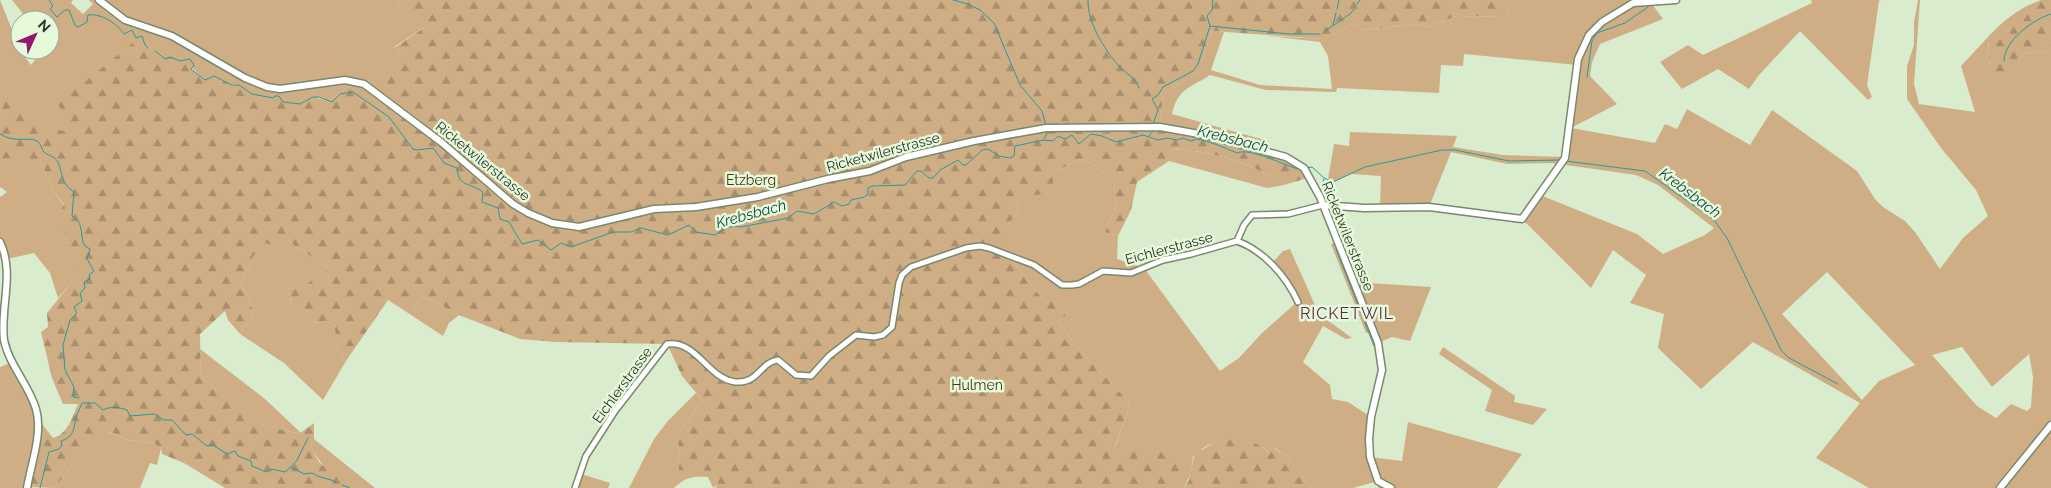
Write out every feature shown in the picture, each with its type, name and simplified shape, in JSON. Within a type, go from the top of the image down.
[{"type":"street","name":"Ricketwilerstrasse","points":[[99,0],[125,20],[172,36],[261,86],[280,89],[345,80],[364,84],[441,142],[514,204],[528,213],[552,223],[579,227],[654,209],[696,207],[758,197],[828,179],[870,171],[906,158],[964,143],[1046,128],[1160,127],[1210,136],[1276,153],[1295,160],[1311,177],[1379,349],[1382,370],[1371,417],[1370,457],[1378,481],[1391,488]]},
{"type":"street","points":[[1298,302],[1271,264],[1254,248],[1237,241],[1244,225],[1252,216],[1288,214],[1323,205],[1364,208],[1429,207],[1522,219],[1565,158],[1578,59],[1583,46],[1593,30],[1625,8],[1643,1],[1665,2],[1676,0]]},
{"type":"street","name":"Eichlerstrasse","points":[[575,488],[586,456],[615,411],[667,344],[676,343],[685,346],[723,378],[735,382],[749,381],[772,361],[778,360],[796,375],[811,376],[829,356],[856,335],[874,337],[883,335],[892,327],[899,283],[902,275],[911,267],[966,248],[980,246],[989,248],[1034,265],[1062,285],[1072,285],[1079,284],[1103,271],[1131,273],[1163,260],[1237,241]]},
{"type":"street","points":[[0,242],[6,259],[2,308],[4,341],[12,362],[32,400],[38,419],[27,488]]},
{"type":"street","points":[[2000,488],[2051,425]]},
{"type":"green space","points":[[0,0],[10,25],[10,60],[27,60],[31,65],[35,60],[60,60],[60,10],[20,10],[12,0],[73,0],[71,3],[83,14],[93,4],[89,0],[399,0],[396,6],[426,26],[394,47],[400,53],[367,83],[356,81],[329,101],[319,97],[300,104],[283,102],[252,94],[239,85],[205,80],[191,67],[180,61],[165,59],[148,48],[66,120],[66,131],[48,129],[26,116],[0,84]]},
{"type":"green space","name":"Etzberg","points":[[399,0],[1518,0],[1503,17],[1457,16],[1427,27],[1420,24],[1362,30],[1355,23],[1324,39],[1212,31],[1199,71],[1163,94],[1160,127],[1295,160],[1311,177],[1284,185],[1258,170],[1229,159],[1199,152],[1169,149],[1169,161],[1137,182],[1131,210],[1118,236],[1105,232],[1116,207],[1114,182],[1096,166],[1081,159],[1053,173],[1053,193],[1019,197],[1017,213],[990,248],[1009,257],[1045,302],[1056,295],[1068,314],[1058,321],[1077,347],[1128,401],[1130,406],[1115,446],[1156,454],[1159,440],[1172,449],[1183,465],[1167,488],[715,488],[718,484],[713,471],[679,470],[678,433],[703,401],[682,376],[667,344],[555,342],[520,339],[459,315],[425,297],[420,299],[412,311],[405,311],[388,300],[346,361],[336,347],[335,327],[328,321],[312,323],[292,306],[288,287],[292,283],[303,287],[329,268],[286,240],[277,247],[266,243],[253,257],[241,283],[251,302],[253,315],[240,334],[228,320],[225,311],[200,334],[201,377],[257,423],[299,434],[314,423],[314,439],[311,447],[319,462],[350,488],[225,488],[184,463],[162,454],[161,448],[153,443],[128,440],[110,432],[76,461],[54,488],[28,487],[38,419],[53,438],[66,429],[78,404],[63,404],[52,378],[41,332],[48,327],[47,313],[80,272],[67,241],[59,214],[64,205],[53,190],[44,169],[27,157],[0,159],[0,84],[21,109],[35,121],[54,129],[66,131],[66,120],[58,104],[136,40],[165,59],[170,57],[180,61],[190,59],[194,65],[191,69],[205,80],[214,76],[232,85],[239,85],[253,94],[272,98],[279,96],[284,102],[300,104],[313,97],[329,101],[356,81],[367,83],[400,53],[394,48],[425,27],[396,6]]},
{"type":"green space","points":[[1518,0],[1649,0],[1663,19],[1600,44],[1592,62],[1590,76],[1617,104],[1571,128],[1655,143],[1665,124],[1677,129],[1687,109],[1750,145],[1772,110],[1857,171],[1875,199],[1883,207],[1905,221],[1915,232],[1940,269],[1963,238],[1988,216],[1976,190],[1941,148],[1907,99],[1907,66],[1914,45],[1914,22],[1918,0],[1920,0],[1914,84],[1919,104],[1975,112],[1961,66],[1988,37],[1990,69],[2016,65],[2025,53],[2051,52],[2051,488],[1869,488],[1816,458],[1860,403],[1753,342],[1701,389],[1658,348],[1664,314],[1630,303],[1646,275],[1613,250],[1591,288],[1522,219],[1540,195],[1637,234],[1663,254],[1705,235],[1714,228],[1658,185],[1636,175],[1552,163],[1507,164],[1451,152],[1429,207],[1380,208],[1381,176],[1351,174],[1333,182],[1328,179],[1334,144],[1349,146],[1350,132],[1457,136],[1453,147],[1503,155],[1565,157],[1577,65],[1464,54],[1463,66],[1441,65],[1439,93],[1337,88],[1336,92],[1266,90],[1210,75],[1181,94],[1174,105],[1172,114],[1268,141],[1263,150],[1160,127],[1163,94],[1199,71],[1212,31],[1224,32],[1211,70],[1260,85],[1332,89],[1328,56],[1320,42],[1267,36],[1324,39],[1355,23],[1362,30],[1420,24],[1427,27],[1457,16],[1503,17]],"holes":[[[1827,272],[1915,365],[1879,381],[1862,400],[1782,314]],[[1962,347],[1992,387],[2029,354],[2033,377],[2031,407],[2027,411],[2011,404],[1996,418],[1977,406],[1932,355]]]},
{"type":"green space","points":[[1811,0],[1881,0],[1879,1],[1867,85],[1872,97],[1868,100],[1800,31],[1759,75],[1749,89],[1718,69],[1682,89],[1660,62],[1688,45],[1703,55],[1812,3]]},
{"type":"green space","points":[[2041,0],[2051,0],[2051,52],[2025,53],[2016,65],[2002,74],[1990,69],[1988,37],[2012,15]]},
{"type":"green space","points":[[1169,149],[1199,152],[1229,159],[1258,170],[1284,185],[1267,188],[1169,161]]},
{"type":"green space","points":[[27,156],[44,169],[53,190],[64,206],[67,241],[81,272],[58,298],[50,273],[34,253],[7,259],[0,242],[0,197],[7,192],[0,187],[0,159]]},
{"type":"green space","points":[[1081,159],[1096,166],[1114,182],[1116,207],[1105,232],[1118,236],[1117,259],[1144,268],[1220,371],[1239,358],[1262,333],[1297,302],[1271,264],[1283,251],[1290,249],[1319,314],[1352,338],[1346,339],[1323,326],[1303,362],[1330,385],[1332,399],[1348,402],[1371,417],[1370,457],[1402,461],[1408,422],[1522,454],[1497,488],[1378,488],[1378,481],[1353,488],[1312,488],[1285,455],[1275,448],[1270,453],[1251,442],[1231,440],[1211,444],[1201,449],[1193,456],[1191,473],[1184,488],[1167,488],[1182,465],[1159,441],[1156,455],[1115,447],[1130,406],[1128,401],[1077,347],[1058,321],[1068,314],[1056,296],[1045,302],[1009,257],[989,248],[1017,213],[1019,196],[1053,193],[1053,173]]},
{"type":"green space","points":[[286,240],[329,268],[303,288],[288,287],[292,306],[312,323],[328,321],[336,328],[336,347],[346,361],[323,400],[284,363],[240,334],[253,315],[251,302],[241,283],[253,257],[266,243]]},
{"type":"green space","points":[[1338,242],[1353,282],[1431,287],[1410,341],[1392,337],[1378,343],[1373,332],[1366,333],[1331,244]]},
{"type":"green space","points":[[425,297],[459,315],[449,323],[443,336],[405,311],[412,311],[420,299]]},
{"type":"green space","points":[[1443,347],[1515,396],[1514,402],[1547,409],[1533,425],[1485,411],[1492,390],[1439,354]]},
{"type":"green space","points":[[200,349],[265,399],[301,433],[256,423],[201,377]]},
{"type":"green space","points":[[12,362],[32,400],[38,419],[28,487],[32,488],[0,488],[0,367]]},
{"type":"green space","points":[[696,393],[703,401],[678,433],[679,469],[713,471],[718,484],[713,488],[708,477],[698,477],[686,479],[674,488],[629,488],[654,439],[667,422]]},
{"type":"green space","points":[[109,432],[128,440],[153,443],[161,448],[157,465],[150,463],[140,488],[54,488],[76,461]]},
{"type":"green space","points":[[1236,438],[1257,444],[1270,453],[1274,448],[1285,455],[1312,488],[1184,488],[1189,480],[1195,451],[1217,441]]},
{"type":"green space","points":[[314,439],[375,488],[352,488],[340,482],[328,471],[314,452],[311,447]]},
{"type":"green space","points":[[578,473],[610,483],[608,488],[575,488]]},
{"type":"waterway","name":"Krebsbach","points":[[49,0],[53,6],[50,9],[57,17],[65,10],[69,10],[75,25],[78,27],[87,22],[88,15],[104,17],[124,34],[132,30],[136,38],[142,36],[148,48]]},
{"type":"waterway","points":[[953,0],[980,10],[994,23],[1020,85],[1042,111],[1046,126]]},
{"type":"waterway","points":[[1088,0],[1090,17],[1102,43],[1121,69],[1133,78],[1139,88]]},
{"type":"waterway","points":[[1210,26],[1207,16],[1212,10],[1213,0]]},
{"type":"waterway","points":[[1337,9],[1339,0]]},
{"type":"waterway","points":[[1357,4],[1360,0]]},
{"type":"waterway","points":[[1587,77],[1592,41],[1597,33],[1625,23],[1648,7]]},
{"type":"waterway","points":[[1325,31],[1350,14],[1354,9]]},
{"type":"waterway","points":[[1333,25],[1336,13]]},
{"type":"waterway","points":[[2004,61],[2005,53],[2014,38],[2036,20],[2051,14]]},
{"type":"waterway","points":[[1153,124],[1158,110],[1152,99],[1158,95],[1163,87],[1193,71],[1198,64],[1210,26],[1289,34],[1320,34]]},
{"type":"waterway","name":"Krebsbach","points":[[155,51],[165,59],[170,57],[180,61],[190,59],[194,65],[191,69],[205,80],[214,76],[232,85],[239,85],[252,94],[273,98],[279,96],[283,102],[300,104],[313,97],[319,97],[332,102],[340,94],[353,92],[389,117],[413,149],[433,148],[444,163],[457,168],[462,181],[483,192],[482,202],[498,208],[500,219],[509,222],[522,244],[538,240],[551,250],[561,243],[571,247],[613,232],[631,232],[641,228],[668,235],[689,225],[696,232],[715,235],[730,227],[741,227],[788,218],[797,211],[814,214],[834,202],[842,206],[849,204],[851,200],[864,197],[868,194],[868,188],[872,186],[905,185],[917,171],[921,171],[929,178],[933,178],[940,170],[958,160],[963,165],[966,165],[982,150],[988,149],[999,156],[1010,158],[1014,156],[1015,146],[1044,140],[1053,141],[1058,136],[1065,139],[1072,135],[1079,144],[1091,134],[1116,142],[1143,135],[1158,140],[1167,138],[1177,140],[1183,138],[1191,141],[1197,139],[1213,143],[1237,153],[1243,152],[1259,155],[1301,170]]},
{"type":"waterway","name":"Krebsbach","points":[[1149,136],[1153,131]]},
{"type":"waterway","points":[[1044,139],[1047,133]]},
{"type":"waterway","points":[[0,134],[11,139],[37,141],[43,151],[58,162],[67,186],[74,192],[72,216],[80,225],[84,245],[90,249],[87,259],[94,271],[89,275],[90,279],[84,282],[85,288],[80,293],[82,301],[74,307],[77,313],[70,320],[63,345],[65,370],[74,387],[73,397],[79,398]]},
{"type":"waterway","name":"Krebsbach","points":[[1307,168],[1312,167],[1324,178],[1333,182],[1365,167],[1442,150],[1455,150],[1509,161],[1561,160]]},
{"type":"waterway","name":"Krebsbach","points":[[1565,161],[1645,171],[1714,220],[1727,238],[1781,350],[1789,358],[1838,384]]},
{"type":"waterway","points":[[1322,186],[1324,179]]},
{"type":"waterway","points":[[1336,249],[1374,346]]},
{"type":"waterway","points":[[40,488],[49,452],[59,449],[62,445],[61,441],[72,434],[82,403],[95,403],[103,410],[112,407],[124,409],[127,410],[130,416],[154,414],[164,420],[172,420],[186,435],[192,434],[207,446],[213,445],[227,454],[235,451],[238,456],[251,461],[252,466],[265,472],[272,469],[285,472],[291,467],[304,474],[312,473],[336,482]]},
{"type":"waterway","points":[[291,467],[297,460],[308,438]]},
{"type":"waterway","points":[[342,485],[350,488]]},
{"type":"district","name":"RICKETWIL","points":[[1347,313]]},
{"type":"park label","name":"Hulmen","points":[[977,385]]}]
